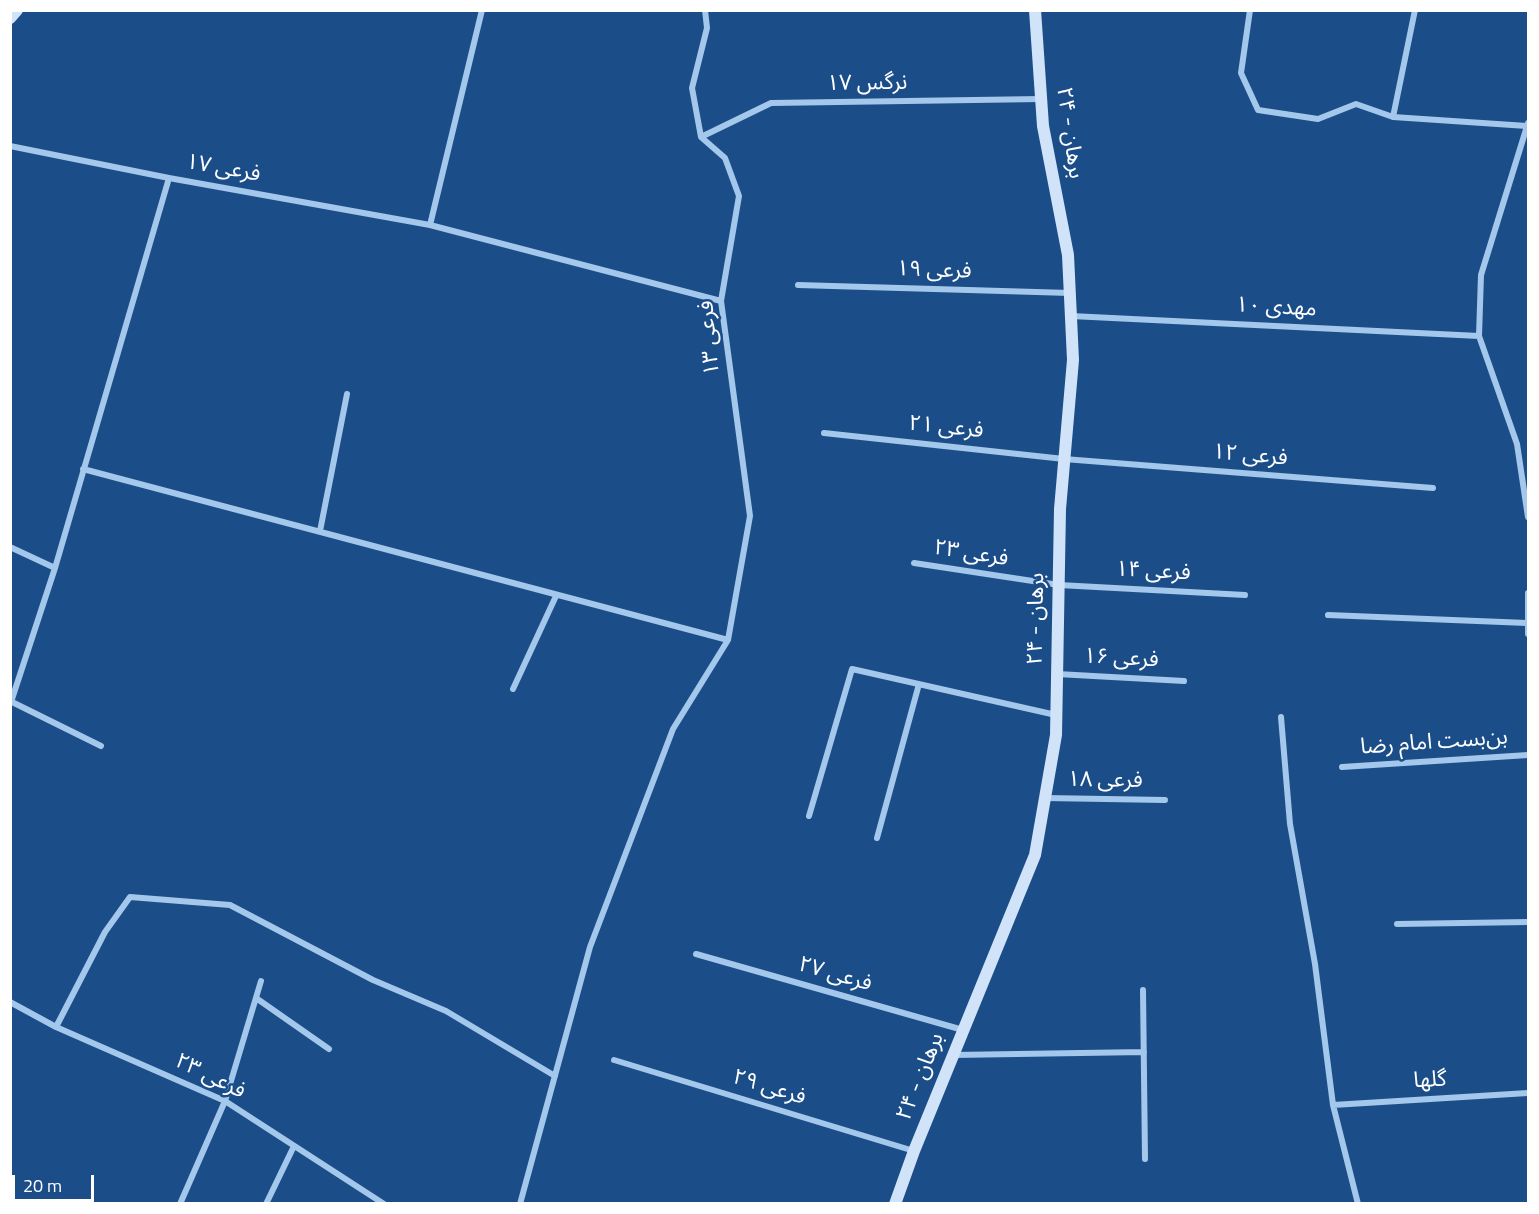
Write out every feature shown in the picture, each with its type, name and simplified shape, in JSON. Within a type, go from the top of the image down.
[{"type":"street","points":[[10,18],[17,10]]},
{"type":"street","points":[[430,225],[482,10]]},
{"type":"street","points":[[701,137],[693,88],[707,28],[705,10]]},
{"type":"street","name":"۲۴ - برهان","points":[[895,1203],[1035,855],[1056,735],[1064,459],[1073,360],[1068,255],[1044,126],[1035,10]]},
{"type":"street","points":[[1250,10],[1241,73],[1258,110],[1318,119],[1356,104],[1393,117],[1528,124],[1481,275],[1479,336],[1516,444],[1528,517]]},
{"type":"street","points":[[1393,117],[1415,10]]},
{"type":"street","name":"۱۷ نرگس","points":[[701,137],[771,103],[1041,99]]},
{"type":"street","name":"فرعی ۱۳","points":[[701,137],[725,158],[739,196],[721,301],[750,516],[728,640]]},
{"type":"street","name":"فرعی ۱۷","points":[[10,146],[169,178],[430,225],[721,301]]},
{"type":"street","points":[[101,747],[11,702],[55,568],[169,178]]},
{"type":"street","name":"فرعی ۱۹","points":[[798,285],[1070,293]]},
{"type":"street","name":"۱۰ مهدی","points":[[1071,316],[1479,336]]},
{"type":"street","points":[[320,531],[347,394]]},
{"type":"street","name":"فرعی ۲۱","points":[[824,433],[1064,459]]},
{"type":"street","name":"فرعی ۱۲","points":[[1064,459],[1433,488]]},
{"type":"street","points":[[83,469],[728,640],[673,729],[590,947],[520,1203]]},
{"type":"street","points":[[10,547],[55,568]]},
{"type":"street","name":"فرعی ۲۳","points":[[914,563],[1059,585]]},
{"type":"street","name":"فرعی ۱۴","points":[[1059,585],[1245,595]]},
{"type":"street","points":[[1528,593],[1528,634]]},
{"type":"street","points":[[513,689],[556,596]]},
{"type":"street","points":[[1328,615],[1527,623]]},
{"type":"street","points":[[809,816],[852,669],[1056,715]]},
{"type":"street","name":"فرعی ۱۶","points":[[1057,674],[1184,681]]},
{"type":"street","points":[[877,838],[919,684]]},
{"type":"street","points":[[1281,717],[1290,824],[1315,964],[1333,1105],[1358,1203]]},
{"type":"street","name":"بن‌بست امام رضا","points":[[1342,767],[1528,755]]},
{"type":"street","name":"فرعی ۱۸","points":[[1045,798],[1165,800]]},
{"type":"street","points":[[56,1028],[105,932],[130,897],[230,905],[373,980],[446,1011],[555,1076]]},
{"type":"street","points":[[1397,924],[1528,922]]},
{"type":"street","name":"فرعی ۲۷","points":[[696,954],[964,1030]]},
{"type":"street","points":[[180,1203],[225,1101],[261,981]]},
{"type":"street","points":[[1143,990],[1145,1159]]},
{"type":"street","points":[[256,998],[329,1048]]},
{"type":"street","name":"فرعی ۲۳","points":[[10,1002],[56,1028],[225,1101],[384,1203]]},
{"type":"street","points":[[953,1055],[1144,1052]]},
{"type":"street","name":"فرعی ۲۹","points":[[614,1060],[914,1151]]},
{"type":"street","name":"گلها","points":[[1333,1105],[1528,1093]]},
{"type":"street","points":[[266,1203],[294,1146]]}]
